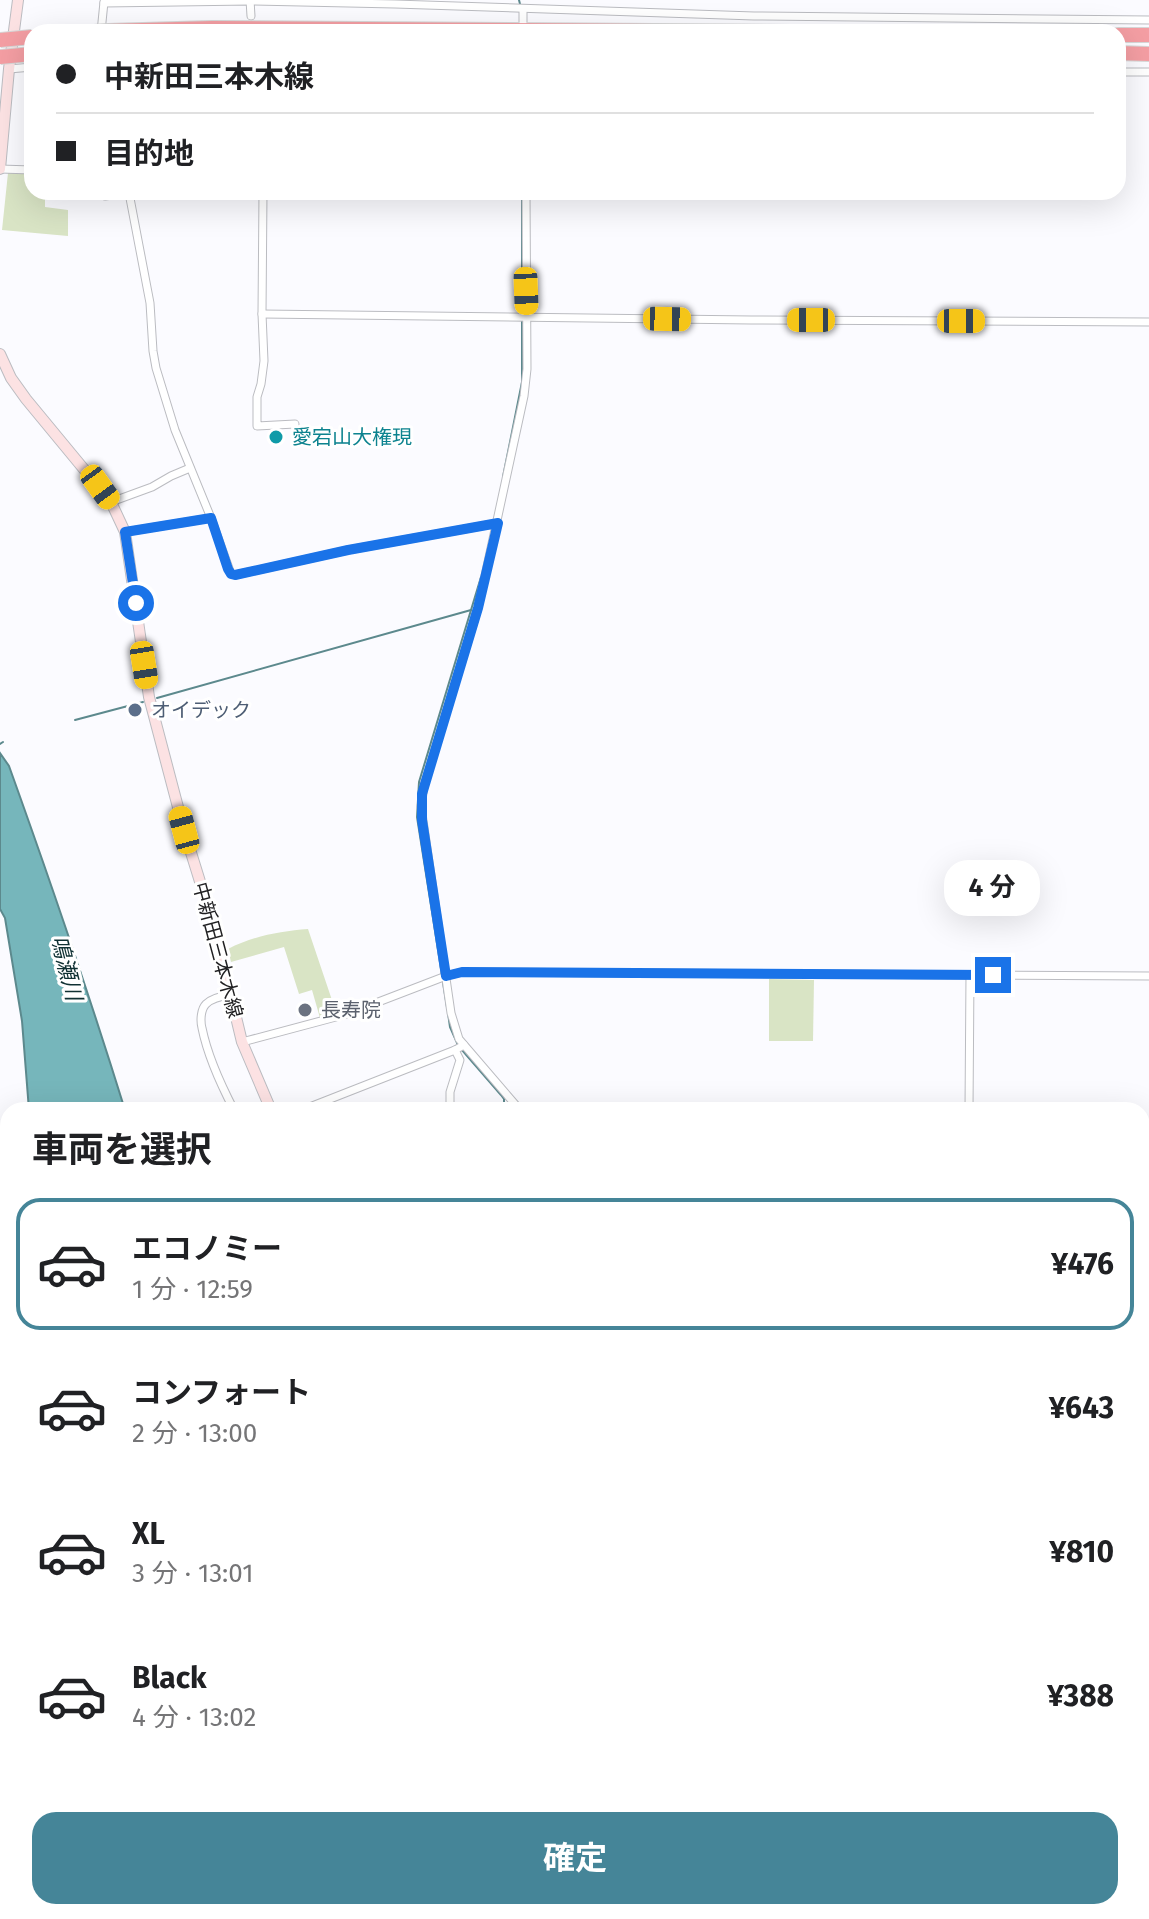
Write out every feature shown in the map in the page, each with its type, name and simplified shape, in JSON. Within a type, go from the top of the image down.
[{"type":"highway","points":[[1126,35],[1149,35]]},
{"type":"highway","points":[[0,40],[24,38]]},
{"type":"highway","points":[[1126,53],[1149,54]]},
{"type":"highway","points":[[4,63],[24,57]]},
{"type":"main road","points":[[0,169],[4,63],[18,0]]},
{"type":"main road","name":"中新田三本木線","points":[[0,354],[11,378],[26,399],[111,502],[125,532],[148,691],[184,830],[215,930],[242,1042],[268,1102]]},
{"type":"street","points":[[250,1],[251,16]]},
{"type":"street","points":[[102,24],[104,2],[250,1],[395,2],[754,16],[1149,20]]},
{"type":"street","points":[[523,9],[523,22]]},
{"type":"street","points":[[4,63],[24,66]]},
{"type":"street","points":[[1126,72],[1149,72]]},
{"type":"street","points":[[0,169],[24,170]]},
{"type":"street","points":[[130,200],[150,303],[156,368],[175,430],[231,574],[495,523]]},
{"type":"street","points":[[263,200],[264,361],[257,397],[257,426],[295,424]]},
{"type":"street","points":[[450,1102],[460,1048],[443,977],[422,820],[422,794],[478,608],[524,396],[527,369],[524,317],[526,200]]},
{"type":"street","points":[[262,314],[1149,322]]},
{"type":"street","points":[[111,502],[152,487],[190,468]]},
{"type":"street","points":[[125,532],[211,518]]},
{"type":"street","points":[[242,1042],[347,1014],[462,972],[1149,976]]},
{"type":"street","points":[[969,1102],[970,975]]},
{"type":"street","points":[[230,995],[206,1004],[201,1027],[231,1102]]},
{"type":"street","points":[[322,1102],[460,1048]]},
{"type":"street","points":[[460,1048],[512,1102]]},
{"type":"green space","points":[[8,173],[24,173],[24,200],[45,200],[45,207],[68,210],[68,236],[2,230]]},
{"type":"green space","points":[[308,929],[336,1012],[320,1018],[312,990],[299,994],[284,947],[231,962],[228,949],[267,935]]},
{"type":"green space","points":[[769,979],[814,980],[813,1041],[769,1041]]},
{"type":"water","name":"鳴瀬川","points":[[0,753],[9,766],[122,1102],[28,1102],[22,1021],[5,918],[0,909]]},
{"type":"waterway","points":[[519,0],[520,4]]},
{"type":"waterway","points":[[522,200],[522,315]]},
{"type":"waterway","points":[[503,477],[522,382],[522,321]]},
{"type":"waterway","points":[[442,975],[417,817],[419,782],[481,577]]},
{"type":"waterway","points":[[157,698],[471,610]]},
{"type":"waterway","points":[[75,720],[143,702]]},
{"type":"waterway","points":[[443,982],[447,1007]]},
{"type":"waterway","points":[[448,1013],[458,1045]]},
{"type":"waterway","points":[[462,1050],[504,1102]]},
{"type":"place","name":"愛宕山大権現","points":[[276,437]]},
{"type":"place","name":"オイデック","points":[[135,710]]},
{"type":"place","name":"長寿院","points":[[305,1010]]},
{"type":"route","points":[[136,603],[125,532],[211,518],[228,569],[235,575],[348,550],[498,523],[478,608],[422,794],[422,820],[446,976],[462,972],[993,975]]}]
